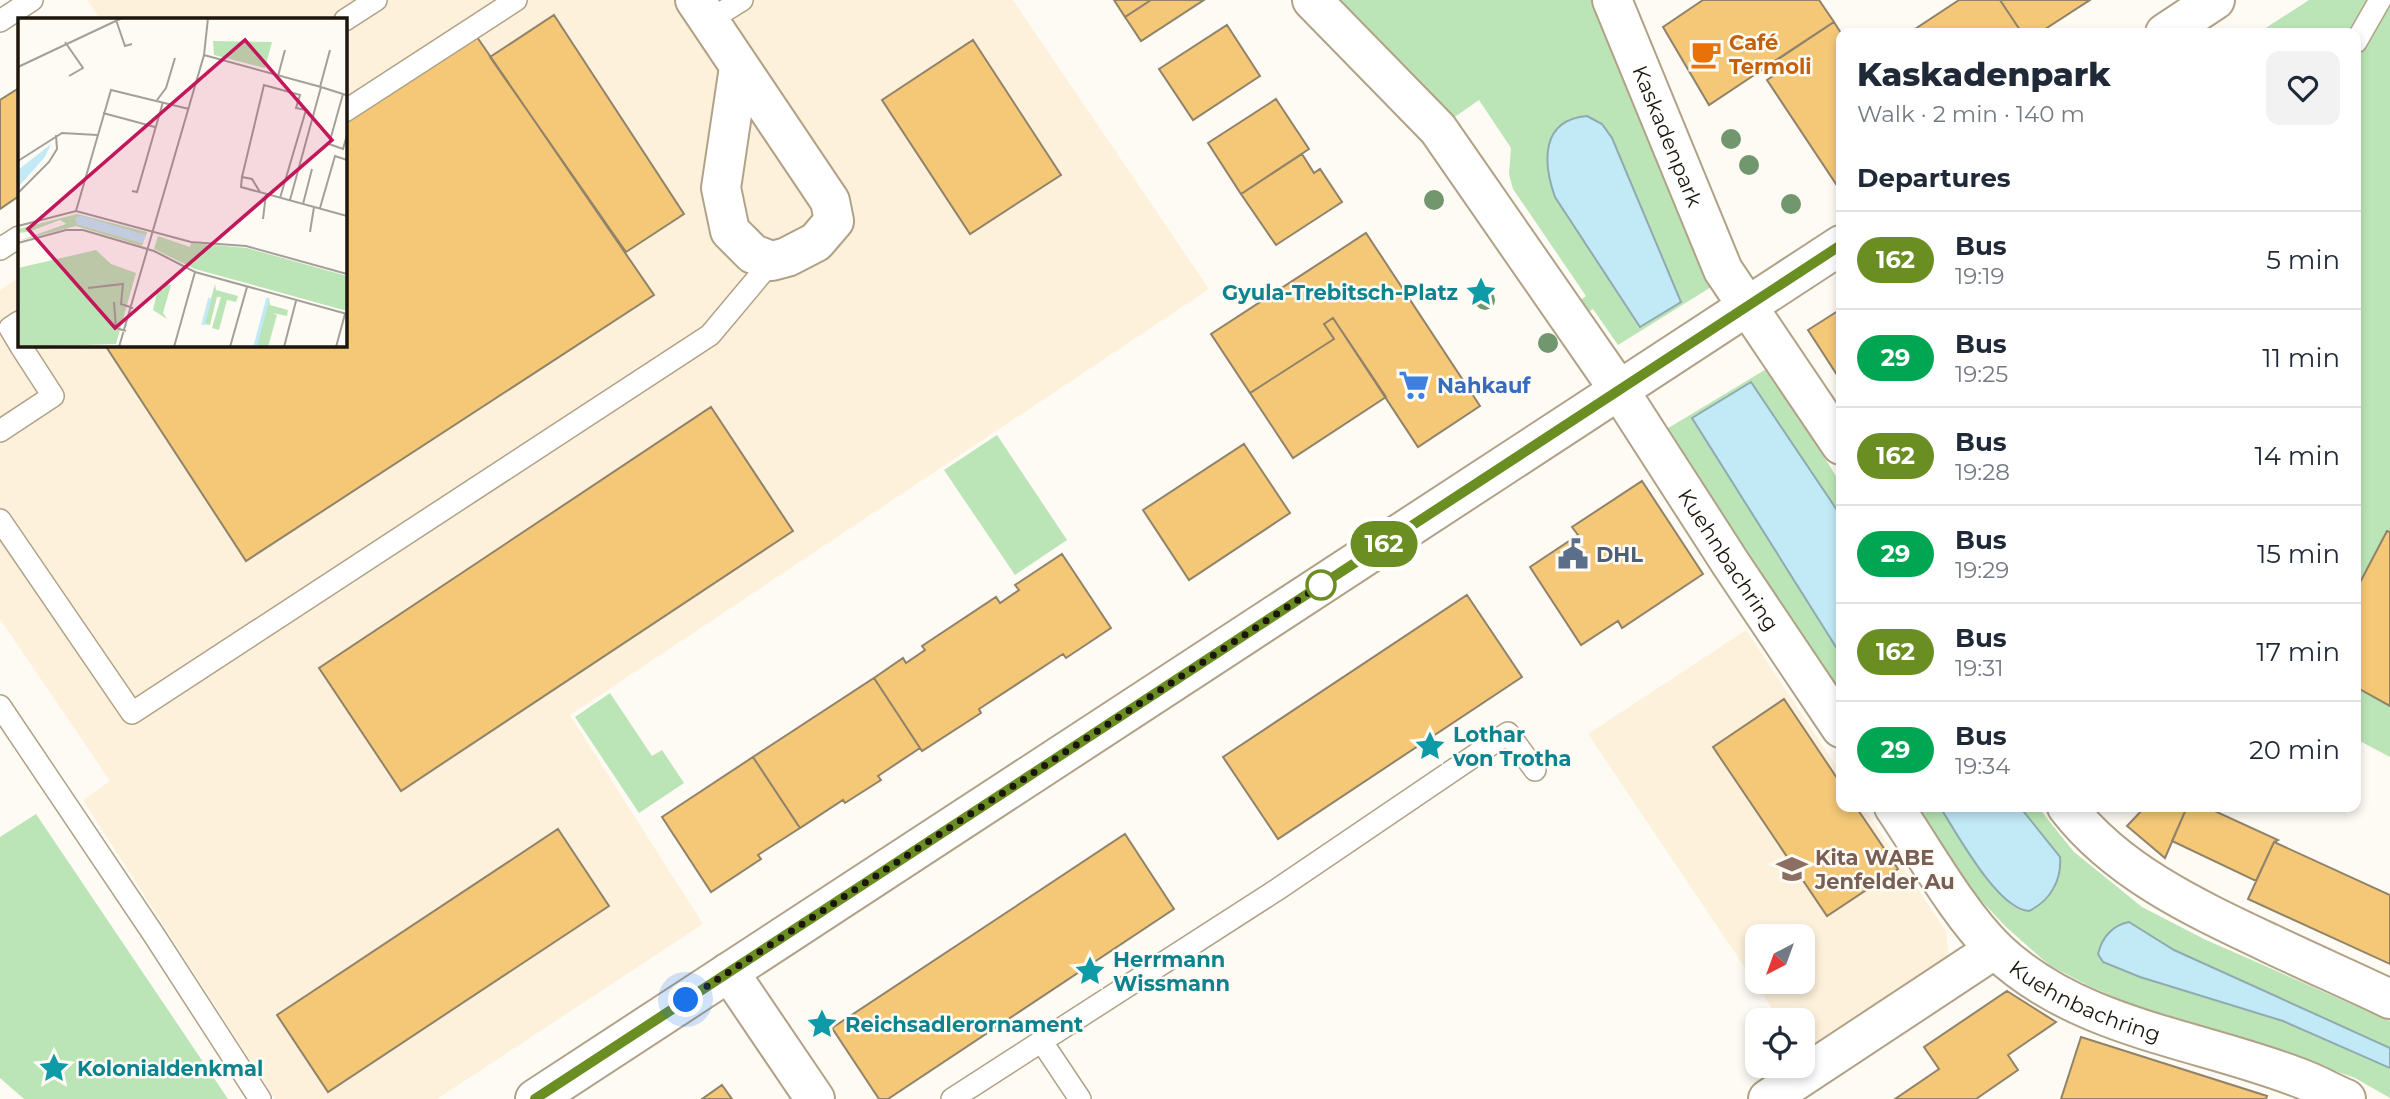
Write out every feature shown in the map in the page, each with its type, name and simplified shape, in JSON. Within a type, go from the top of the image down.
[{"type":"street","points":[[1312,0],[1438,129],[1619,390]]},
{"type":"street","name":"Kaskadenpark","points":[[1612,0],[1723,270],[1749,305]]},
{"type":"street","points":[[2173,28],[2215,0]]},
{"type":"street","points":[[702,11],[830,201],[834,221],[816,242],[787,257],[772,261],[752,254],[730,231],[721,188],[739,67]]},
{"type":"street","points":[[535,1099],[1836,248]]},
{"type":"street","points":[[1749,305],[1836,437]]},
{"type":"street","name":"Kuehnbachring","points":[[1619,390],[1836,721]]},
{"type":"street","name":"Kuehnbachring","points":[[1897,812],[1968,916],[1996,949],[2028,976],[2089,1010],[2132,1026],[2298,1077],[2346,1099]]},
{"type":"street","points":[[2071,812],[2081,825],[2159,888],[2390,999]]},
{"type":"street","points":[[1768,1099],[1996,949]]},
{"type":"street","points":[[729,972],[815,1099]]},
{"type":"lane","points":[[0,21],[32,0]]},
{"type":"lane","points":[[346,19],[376,0]]},
{"type":"lane","points":[[346,110],[516,0]]},
{"type":"lane","points":[[702,11],[742,0]]},
{"type":"lane","points":[[2361,34],[2381,0]]},
{"type":"lane","points":[[0,249],[18,238]]},
{"type":"lane","points":[[0,520],[132,713],[710,335],[772,261]]},
{"type":"lane","points":[[18,323],[10,328],[18,341]]},
{"type":"lane","points":[[0,431],[53,396],[21,346]]},
{"type":"lane","points":[[0,706],[260,1099]]},
{"type":"lane","points":[[953,1099],[1278,889],[1508,733],[1535,770]]},
{"type":"lane","points":[[1042,1042],[1080,1099]]},
{"type":"shaded area","points":[[87,0],[1013,0],[1209,289],[570,715],[703,924],[437,1099],[275,1099],[83,800],[110,781],[0,619],[0,290],[18,278],[18,346],[346,346],[346,18],[99,18]]},
{"type":"shaded area","name":"Kita WABE Jenfelder Au","points":[[1746,630],[1836,765],[1836,812],[1866,812],[1946,931],[1949,959],[1815,1046],[1815,1008],[1772,1008],[1763,994],[1815,994],[1815,924],[1745,924],[1745,968],[1588,734]]},
{"type":"green space","points":[[1338,0],[1591,0],[1690,235],[1716,284],[1618,345],[1593,309],[1586,313],[1578,302],[1586,296],[1513,189],[1509,174],[1511,148],[1479,100],[1449,121]]},
{"type":"green space","points":[[2309,0],[2390,0],[2390,757],[2361,742],[2361,28],[2266,28]]},
{"type":"green space","points":[[1768,368],[1836,476],[1836,509],[1751,382],[1692,418],[1836,647],[1836,686],[1665,430]]},
{"type":"green space","points":[[997,435],[1067,540],[1015,575],[944,470]]},
{"type":"green space","points":[[610,693],[652,756],[662,750],[684,783],[639,813],[575,717]]},
{"type":"green space","points":[[1919,812],[1943,812],[1966,849],[2003,897],[2015,907],[2029,911],[2042,903],[2055,888],[2030,821],[2024,812],[2042,812],[2074,852],[2142,907],[2204,939],[2390,1021],[2390,1048],[2174,950],[2129,922],[2106,938],[2098,954],[2103,962],[2140,977],[2283,1021],[2390,1068],[2390,1098],[2355,1078],[2262,1045],[2155,1015],[2087,985],[2049,965],[2006,927],[1974,893]]},
{"type":"green space","points":[[36,814],[228,1099],[24,1099],[0,1078],[0,837]]},
{"type":"water","points":[[1587,116],[1602,124],[1612,138],[1681,302],[1640,327],[1555,197],[1551,184],[1547,157],[1553,134],[1572,119]]},
{"type":"water","points":[[1751,382],[1836,509],[1836,647],[1692,418]]},
{"type":"water","points":[[1943,812],[2024,812],[2060,857],[2057,882],[2049,896],[2036,907],[2029,911],[2017,907],[1991,884]]},
{"type":"water","points":[[2129,922],[2174,950],[2390,1048],[2390,1068],[2283,1021],[2140,977],[2103,962],[2098,954],[2105,937],[2113,929]]},
{"type":"building","points":[[1114,0],[1151,0],[1125,17]]},
{"type":"building","points":[[1151,0],[1204,0],[1141,41],[1125,17]]},
{"type":"building","points":[[1703,0],[1819,0],[1834,22],[1709,105],[1663,27]]},
{"type":"building","points":[[1959,0],[2000,0],[2019,28],[1917,28]]},
{"type":"building","points":[[2000,0],[2090,0],[2047,28],[2019,28]]},
{"type":"building","points":[[554,15],[684,214],[626,252],[490,57]]},
{"type":"building","points":[[1834,22],[1838,28],[1836,184],[1767,80],[1776,74],[1770,64]]},
{"type":"building","points":[[1227,25],[1260,76],[1193,120],[1159,69]]},
{"type":"building","points":[[477,37],[654,295],[246,561],[106,346],[346,346],[346,122]]},
{"type":"building","points":[[973,40],[1061,175],[970,234],[882,100]]},
{"type":"building","points":[[18,89],[18,197],[0,209],[0,100]]},
{"type":"building","points":[[1276,99],[1309,149],[1241,194],[1208,143]]},
{"type":"building","points":[[1302,154],[1314,173],[1320,169],[1342,202],[1276,245],[1241,194]]},
{"type":"building","points":[[1366,233],[1480,406],[1418,447],[1333,318],[1324,324],[1334,339],[1250,393],[1211,334]]},
{"type":"building","points":[[1836,312],[1836,373],[1808,330]]},
{"type":"building","points":[[1333,318],[1386,397],[1293,458],[1250,393],[1334,339],[1324,324]]},
{"type":"building","points":[[711,407],[793,531],[401,791],[319,668]]},
{"type":"building","points":[[1244,444],[1290,513],[1189,580],[1143,510]]},
{"type":"building","points":[[1642,481],[1703,574],[1622,628],[1618,621],[1581,645],[1530,567],[1578,535],[1572,527]]},
{"type":"building","points":[[2387,531],[2390,532],[2390,706],[2361,690],[2361,580]]},
{"type":"building","points":[[1062,554],[1111,628],[1066,658],[1063,654],[979,709],[981,713],[922,751],[874,678],[903,658],[906,663],[925,650],[922,646],[996,597],[1000,603],[1019,590],[1015,585]]},
{"type":"building","points":[[1467,595],[1522,677],[1278,839],[1223,757]]},
{"type":"building","points":[[874,678],[920,748],[878,776],[881,780],[845,803],[843,800],[800,828],[753,757]]},
{"type":"building","points":[[1784,699],[1836,777],[1836,812],[1859,812],[1898,869],[1827,916],[1713,747]]},
{"type":"building","points":[[753,757],[800,828],[758,855],[761,859],[711,892],[662,817]]},
{"type":"building","points":[[2140,812],[2185,812],[2165,858],[2127,826]]},
{"type":"building","points":[[2185,812],[2217,812],[2278,840],[2274,842],[2256,881],[2172,841]]},
{"type":"building","points":[[558,829],[609,906],[328,1092],[277,1015]]},
{"type":"building","points":[[1125,834],[1174,909],[888,1099],[879,1099],[832,1028]]},
{"type":"building","points":[[2274,842],[2390,895],[2390,964],[2248,899]]},
{"type":"building","points":[[2007,991],[2056,1022],[2008,1055],[2018,1070],[1976,1099],[1895,1099],[1939,1069],[1924,1047]]},
{"type":"building","points":[[2081,1037],[2267,1096],[2266,1099],[2061,1099]]},
{"type":"building","points":[[722,1085],[732,1099],[702,1099]]},
{"type":"bus line","name":"162","points":[[535,1099],[1836,248]]},
{"type":"place","name":"Café Termoli","points":[[1706,54]]},
{"type":"place","name":"Gyula-Trebitsch-Platz","points":[[1481,292]]},
{"type":"place","name":"Nahkauf","points":[[1414,385]]},
{"type":"place","name":"DHL","points":[[1573,554]]},
{"type":"place","name":"Lothar von Trotha","points":[[1430,746]]},
{"type":"place","name":"Kita WABE Jenfelder Au","points":[[1792,869]]},
{"type":"place","name":"Herrmann Wissmann","points":[[1090,971]]},
{"type":"place","name":"Reichsadlerornament","points":[[822,1024]]},
{"type":"place","name":"Kolonialdenkmal","points":[[54,1068]]},
{"type":"route","points":[[686,1000],[1324,583],[1321,585]]}]
